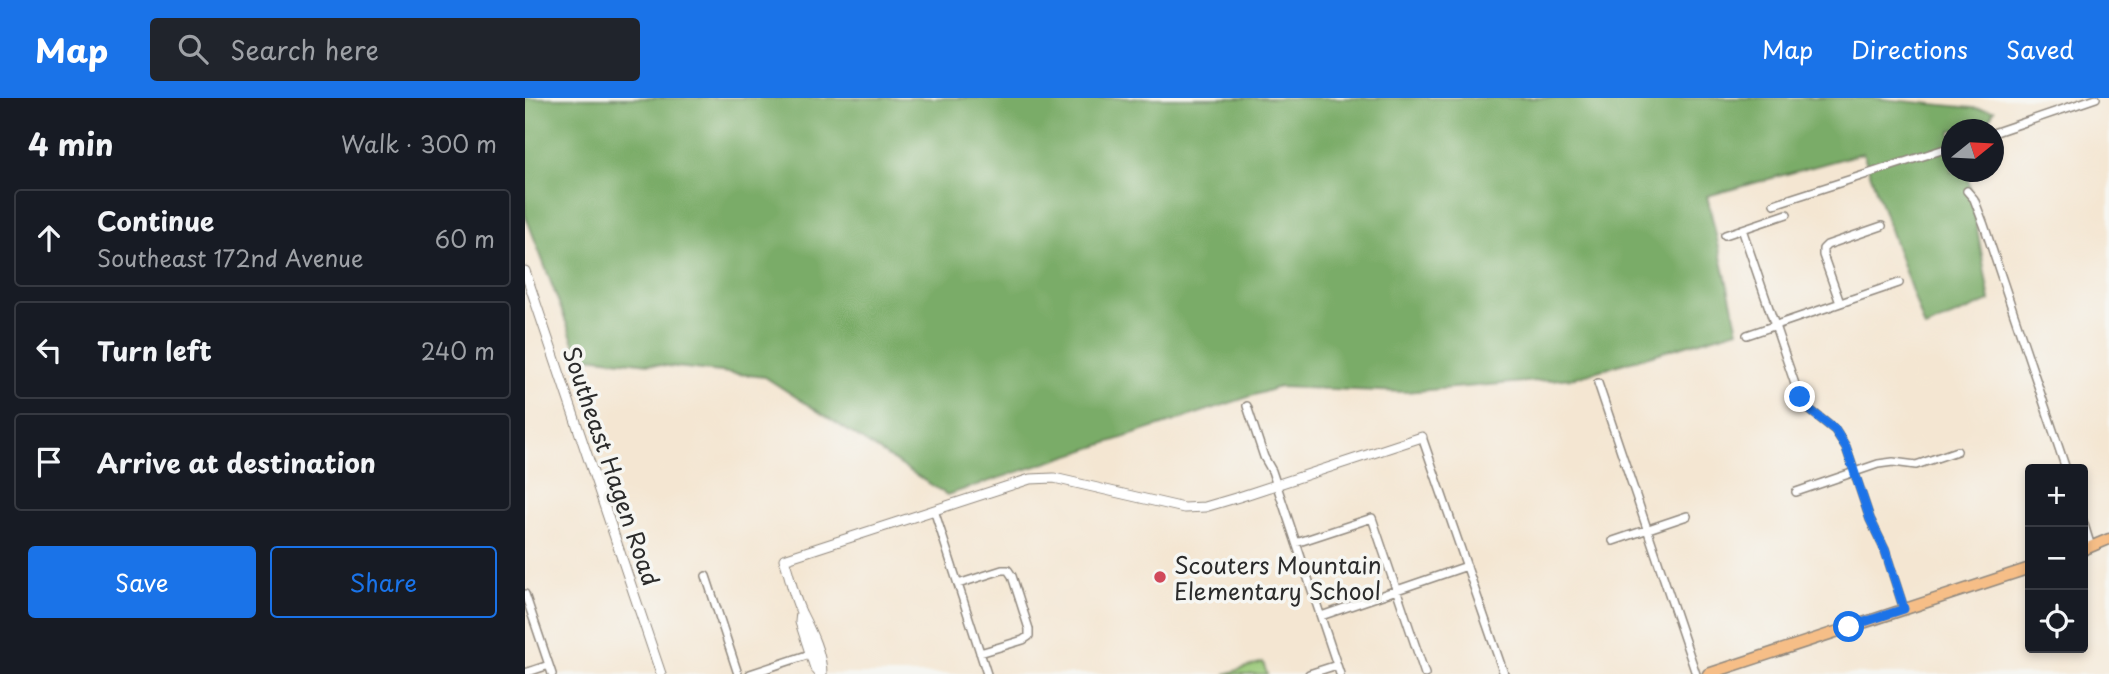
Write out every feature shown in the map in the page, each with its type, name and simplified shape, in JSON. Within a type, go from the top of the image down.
[{"type":"main road","points":[[2088,549],[2109,539]]},
{"type":"main road","points":[[1708,674],[2025,570]]},
{"type":"street","points":[[2004,129],[2096,98]]},
{"type":"street","points":[[1774,204],[1941,150]]},
{"type":"street","points":[[1967,191],[1975,199],[2064,464]]},
{"type":"street","points":[[1725,235],[1787,214]]},
{"type":"street","points":[[1840,303],[1823,249],[1827,245],[1882,226]]},
{"type":"street","points":[[1742,229],[1798,393],[1810,410],[1825,421],[1846,447],[1904,609]]},
{"type":"street","name":"Southeast Hagen Road","points":[[525,271],[661,674]]},
{"type":"street","points":[[1747,335],[1899,283]]},
{"type":"street","points":[[1598,383],[1696,674]]},
{"type":"street","points":[[1247,406],[1264,457],[1277,485],[1340,674]]},
{"type":"street","points":[[821,674],[822,666],[815,643],[807,620],[801,612],[784,559],[1030,479],[1044,477],[1184,509],[1205,507],[1422,437],[1504,674]]},
{"type":"street","points":[[1796,492],[1882,463],[1916,465],[1957,450]]},
{"type":"street","points":[[934,510],[987,674]]},
{"type":"street","points":[[1613,541],[1687,516]]},
{"type":"street","points":[[1296,543],[1373,518],[1425,674]]},
{"type":"street","points":[[1321,616],[1467,566]]},
{"type":"street","points":[[958,584],[1008,569],[1029,629],[1029,636],[1023,640],[980,653]]},
{"type":"street","points":[[706,576],[738,674]]},
{"type":"street","points":[[525,595],[552,674]]},
{"type":"street","points":[[801,612],[800,622],[810,654],[815,668],[821,674]]},
{"type":"street","points":[[750,674],[810,654]]},
{"type":"street","points":[[525,673],[549,665]]},
{"type":"street","points":[[1309,674],[1337,665]]},
{"type":"green space","points":[[525,98],[1872,98],[1994,110],[1989,119],[1941,119],[1941,182],[1969,182],[1990,301],[1925,328],[1863,153],[1707,196],[1738,330],[1573,378],[1405,392],[1279,387],[947,495],[765,377],[579,356],[525,214]]},
{"type":"green space","points":[[1263,662],[1267,674],[1225,674]]},
{"type":"place","name":"Scouters Mountain Elementary School","points":[[1160,577]]},
{"type":"route","points":[[1800,397],[1810,410],[1835,430],[1846,447],[1870,519],[1882,541],[1904,609],[1849,627]]}]
